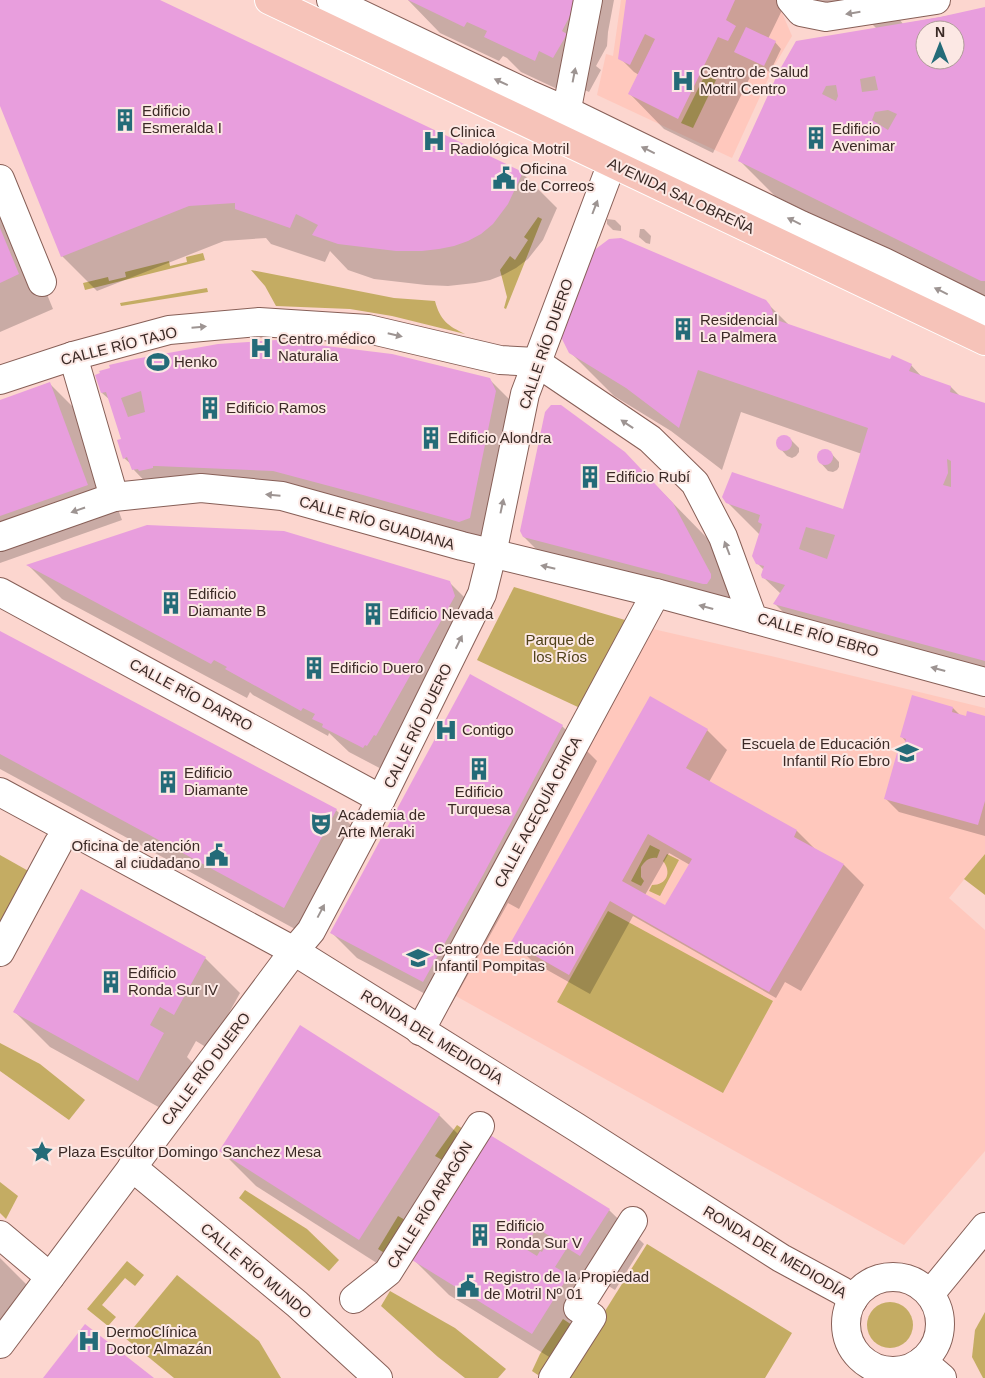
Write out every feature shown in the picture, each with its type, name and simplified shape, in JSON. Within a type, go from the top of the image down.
[{"type":"main road","name":"AVENIDA SALOBREÑA","points":[[269,0],[985,341]]},
{"type":"street","name":"AVENIDA SALOBREÑA","points":[[331,0],[567,111],[801,225],[983,309]]},
{"type":"street","points":[[561,140],[588,0]]},
{"type":"street","points":[[791,0],[801,12],[826,17],[936,0]]},
{"type":"street","name":"CALLE RÍO DUERO","points":[[0,1344],[294,951],[311,931],[381,799],[482,594],[525,394],[612,163]]},
{"type":"street","points":[[0,179],[42,282]]},
{"type":"street","points":[[938,318],[983,309]]},
{"type":"street","name":"CALLE RÍO TAJO","points":[[0,380],[74,356],[169,330],[259,322],[368,329],[500,360],[536,362]]},
{"type":"street","points":[[74,356],[114,497]]},
{"type":"street","name":"CALLE RÍO EBRO","points":[[536,362],[650,439],[695,483],[723,537],[753,619],[985,682]]},
{"type":"street","name":"CALLE RÍO GUADIANA","points":[[0,537],[114,497],[201,488],[282,496],[492,554],[656,593],[753,619]]},
{"type":"street","name":"CALLE RÍO DARRO","points":[[0,592],[381,799]]},
{"type":"street","name":"CALLE ACEQUÍA CHICA","points":[[420,1031],[656,593]]},
{"type":"street","name":"RONDA DEL MEDIODÍA","points":[[0,792],[294,951],[584,1132],[781,1258],[842,1291],[853,1300]]},
{"type":"street","points":[[0,952],[58,844]]},
{"type":"street","name":"CALLE RÍO ARAGÓN","points":[[354,1299],[388,1272],[480,1126]]},
{"type":"street","name":"CALLE RÍO MUNDO","points":[[132,1167],[297,1304],[378,1378]]},
{"type":"street","points":[[553,1378],[592,1316],[578,1308],[633,1221]]},
{"type":"street","points":[[930,1294],[985,1226]]},
{"type":"street","points":[[0,1235],[50,1277]]},
{"type":"street","points":[[890,1277],[905,1278],[919,1284],[930,1294],[937,1307],[941,1322],[939,1336],[933,1350],[932,1369],[911,1368],[871,1372],[851,1345],[846,1329],[847,1314],[853,1300],[863,1288],[876,1280],[890,1277]]},
{"type":"shaded area","name":"Centro de Salud Motril Centro","points":[[621,0],[778,0],[792,36],[773,68],[732,158],[597,95],[606,54],[613,56]]},
{"type":"shaded area","points":[[653,629],[985,708],[985,854],[949,898],[985,930],[985,1151],[904,1245],[454,995]]},
{"type":"green space","points":[[705,75],[716,80],[693,128],[681,123]]},
{"type":"green space","points":[[538,217],[542,219],[506,309],[504,308],[507,297],[500,270],[510,256],[515,260],[528,240],[524,237]]},
{"type":"green space","points":[[203,253],[205,260],[85,290],[83,283],[108,277],[109,281],[126,277],[125,272],[169,261],[170,266],[187,262],[186,257]]},
{"type":"green space","points":[[251,270],[394,298],[435,301],[442,318],[465,334],[392,316],[350,309],[276,306],[265,286]]},
{"type":"green space","points":[[207,288],[208,292],[121,306],[120,303]]},
{"type":"green space","name":"Parque de los Ríos","points":[[514,587],[625,620],[580,708],[477,660]]},
{"type":"green space","points":[[650,845],[660,850],[657,858],[648,860],[641,867],[641,877],[644,881],[641,886],[631,881]]},
{"type":"green space","points":[[667,854],[679,860],[660,896],[649,891],[652,885],[661,883],[666,877],[667,869],[663,861]]},
{"type":"green space","points":[[985,854],[985,895],[964,879]]},
{"type":"green space","points":[[0,855],[32,873],[0,932]]},
{"type":"green space","points":[[608,911],[773,1001],[723,1093],[557,1002]]},
{"type":"green space","points":[[0,1043],[40,1064],[85,1100],[69,1120],[0,1071]]},
{"type":"green space","points":[[457,1125],[463,1129],[444,1161],[435,1156]]},
{"type":"green space","points":[[0,1182],[18,1196],[6,1219],[0,1213]]},
{"type":"green space","points":[[245,1190],[307,1229],[339,1260],[329,1271],[239,1198]]},
{"type":"green space","points":[[398,1216],[407,1221],[386,1254],[378,1249]]},
{"type":"green space","points":[[647,1244],[792,1333],[765,1378],[563,1378]]},
{"type":"green space","points":[[127,1261],[144,1275],[135,1286],[125,1278],[102,1305],[116,1317],[108,1326],[87,1309]]},
{"type":"green space","points":[[177,1275],[259,1341],[281,1378],[174,1378],[125,1338]]},
{"type":"green space","points":[[390,1291],[455,1328],[506,1369],[498,1378],[465,1378],[438,1357],[381,1306]]},
{"type":"green space","points":[[885,1302],[895,1302],[909,1312],[913,1325],[909,1338],[903,1344],[895,1348],[885,1348],[871,1338],[867,1330],[867,1320],[877,1306]]},
{"type":"green space","points":[[985,1312],[985,1378],[983,1378],[972,1357],[975,1330]]},
{"type":"green space","points":[[563,1319],[572,1325],[551,1359],[538,1375],[532,1371],[540,1354]]},
{"type":"building","points":[[0,0],[160,0],[523,172],[508,204],[493,224],[481,234],[468,241],[439,249],[396,251],[338,244],[312,235],[318,225],[296,214],[290,228],[235,209],[235,203],[189,206],[61,257],[0,106]]},
{"type":"building","points":[[408,0],[573,0],[573,10],[562,31],[567,34],[553,58],[539,51],[535,61],[484,37],[487,31],[467,22],[464,27]]},
{"type":"building","points":[[626,0],[735,0],[726,20],[736,26],[728,41],[718,37],[678,119],[628,94],[655,39],[645,34],[630,65],[618,59]]},
{"type":"building","points":[[985,7],[985,281],[981,281],[738,161],[779,71],[796,41],[915,21],[915,70],[965,70],[965,20],[922,20]],"holes":[[[875,76],[878,90],[862,92],[860,79]],[[836,85],[838,96],[836,101],[822,94],[826,86]],[[888,110],[897,114],[888,130],[872,120],[875,112]]]},
{"type":"building","points":[[746,27],[776,41],[764,66],[734,52]]},
{"type":"building","points":[[0,228],[19,274],[0,283]]},
{"type":"building","points":[[621,238],[766,300],[773,313],[771,318],[890,359],[892,355],[912,364],[909,371],[951,386],[950,392],[985,403],[985,661],[773,604],[785,585],[762,578],[764,566],[756,564],[752,556],[762,524],[758,522],[760,515],[726,503],[722,497],[732,472],[843,509],[868,428],[698,370],[679,428],[626,388],[569,353],[561,333],[593,251],[609,239]],"holes":[[[947,459],[951,461],[951,487],[943,485],[948,473]],[[806,527],[835,535],[827,559],[799,549]]]},
{"type":"building","points":[[277,340],[392,354],[490,378],[496,391],[470,518],[459,522],[273,471],[156,466],[139,471],[138,469],[132,470],[127,457],[123,459],[117,440],[121,439],[106,392],[101,393],[95,375],[100,373],[99,371],[110,368],[109,365],[218,344]],"holes":[[[141,391],[145,412],[128,417],[121,398]]]},
{"type":"building","points":[[50,382],[88,485],[0,516],[0,400]]},
{"type":"building","name":"Edificio Rubí","points":[[551,405],[561,405],[625,452],[673,503],[711,574],[707,584],[523,537],[520,531],[545,412]]},
{"type":"building","points":[[781,435],[787,435],[792,440],[790,449],[781,451],[776,446],[776,440]]},
{"type":"building","points":[[822,449],[828,449],[833,454],[831,463],[822,465],[817,460],[817,454]]},
{"type":"building","points":[[147,525],[284,531],[450,581],[455,596],[376,736],[374,735],[367,746],[365,745],[363,748],[322,727],[323,724],[312,719],[315,714],[303,708],[301,711],[225,669],[227,667],[214,660],[211,664],[26,565]]},
{"type":"building","name":"Edificio Diamante","points":[[0,631],[337,809],[284,908],[0,754]]},
{"type":"building","points":[[470,674],[563,725],[483,875],[423,982],[330,933]]},
{"type":"building","points":[[912,695],[953,707],[952,712],[966,716],[967,711],[985,716],[985,801],[978,825],[884,799],[897,753],[901,755],[906,739],[900,737]]},
{"type":"building","points":[[650,696],[708,729],[686,768],[797,830],[794,837],[844,864],[769,992],[610,901],[569,975],[511,942]],"holes":[[[648,834],[692,859],[665,905],[622,881]]]},
{"type":"building","name":"Edificio Ronda Sur IV","points":[[81,889],[206,957],[174,1015],[160,1007],[150,1025],[164,1033],[138,1081],[13,1012]]},
{"type":"building","points":[[300,1025],[440,1114],[359,1240],[219,1151]]},
{"type":"building","name":"Edificio Ronda Sur V","points":[[490,1135],[610,1209],[580,1256],[567,1248],[555,1267],[569,1275],[532,1334],[412,1260]],"holes":[[[537,1228],[551,1237],[542,1252],[540,1251],[537,1256],[524,1248]]]},
{"type":"building","points":[[85,1324],[154,1378],[43,1378]]},
{"type":"place","name":"Centro de Salud Motril Centro","points":[[683,81]]},
{"type":"place","name":"Edificio Esmeralda I","points":[[125,120]]},
{"type":"place","name":"Edificio Avenimar","points":[[816,138]]},
{"type":"place","name":"Clinica Radiológica Motril","points":[[434,141]]},
{"type":"place","name":"Oficina de Correos","points":[[504,178]]},
{"type":"place","name":"Residencial La Palmera","points":[[683,329]]},
{"type":"place","name":"Centro médico Naturalia","points":[[261,348]]},
{"type":"place","name":"Henko","points":[[158,362]]},
{"type":"place","name":"Edificio Ramos","points":[[210,408]]},
{"type":"place","name":"Edificio Alondra","points":[[431,438]]},
{"type":"place","name":"Edificio Rubí","points":[[590,477]]},
{"type":"place","name":"Edificio Diamante B","points":[[171,603]]},
{"type":"place","name":"Edificio Nevada","points":[[373,614]]},
{"type":"place","name":"Edificio Duero","points":[[314,668]]},
{"type":"place","name":"Contigo","points":[[446,730]]},
{"type":"place","name":"Escuela de Educación Infantil Río Ebro","points":[[907,753]]},
{"type":"place","name":"Edificio Turquesa","points":[[479,769]]},
{"type":"place","name":"Edificio Diamante","points":[[168,782]]},
{"type":"place","name":"Academia de Arte Meraki","points":[[321,824]]},
{"type":"place","name":"Oficina de atención al ciudadano","points":[[217,855]]},
{"type":"place","name":"Centro de Educación Infantil Pompitas","points":[[418,958]]},
{"type":"place","name":"Edificio Ronda Sur IV","points":[[111,982]]},
{"type":"place","name":"Plaza Escultor Domingo Sanchez Mesa","points":[[42,1152]]},
{"type":"place","name":"Edificio Ronda Sur V","points":[[480,1235]]},
{"type":"place","name":"Registro de la Propiedad de Motril Nº 01","points":[[468,1286]]},
{"type":"place","name":"DermoClínica Doctor Almazán","points":[[89,1341]]}]
